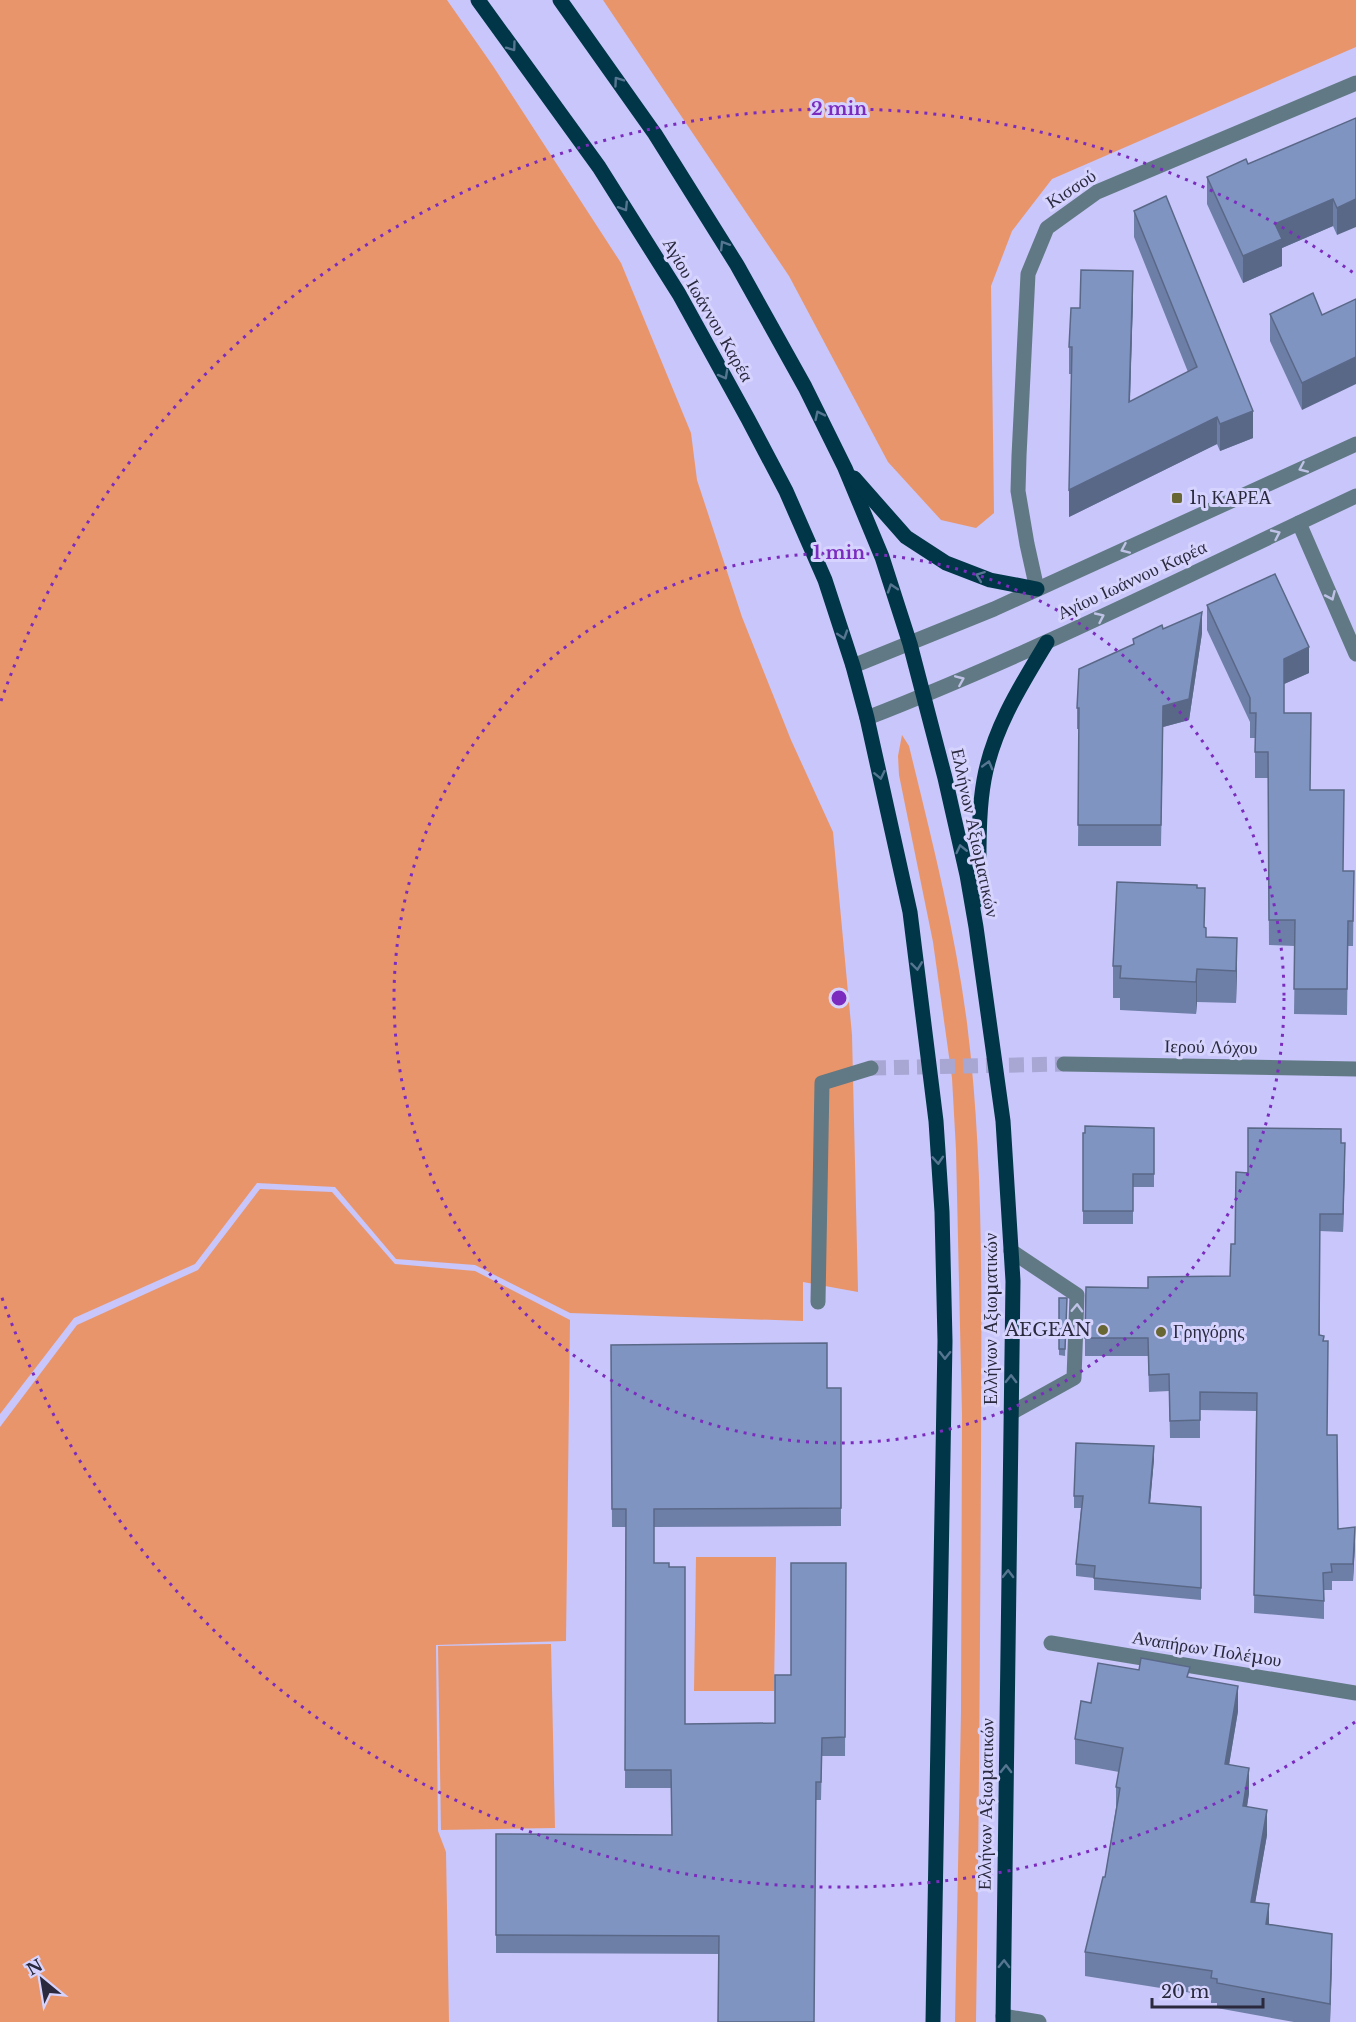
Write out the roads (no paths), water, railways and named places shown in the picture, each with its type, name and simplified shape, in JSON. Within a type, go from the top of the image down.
[{"type":"main road","name":"Αγίου Ιωάννου Καρέα","points":[[478,0],[599,167],[679,294],[786,491],[825,580],[867,718]]},
{"type":"main road","points":[[560,0],[655,134],[737,265],[805,387],[845,468],[882,557],[910,644],[923,696]]},
{"type":"main road","points":[[845,468],[906,537],[936,556],[990,580],[1037,589]]},
{"type":"main road","points":[[976,927],[984,780],[998,731],[1017,691],[1047,642]]},
{"type":"main road","name":"Ελλήνων Αξιωματικών","points":[[923,696],[964,864],[976,927],[1004,1121],[1013,1281],[1003,2019]]},
{"type":"main road","points":[[867,718],[910,912],[936,1121],[942,1212],[945,1341],[933,2022]]},
{"type":"street","name":"Κισσού","points":[[1037,589],[1018,491],[1028,274],[1047,228],[1096,192],[1356,83]]},
{"type":"street","name":"Αγίου Ιωάννου Καρέα","points":[[853,666],[1037,589],[1356,444]]},
{"type":"street","name":"Αγίου Ιωάννου Καρέα","points":[[867,718],[1047,642],[1356,496]]},
{"type":"street","points":[[1299,523],[1356,654]]},
{"type":"street","name":"Ιερού Λόχου","points":[[1064,1064],[1356,1069]]},
{"type":"street","points":[[818,1302],[822,1083],[871,1068]]},
{"type":"street","points":[[1011,1251],[1077,1295],[1074,1378],[1011,1413]]},
{"type":"street","name":"Αναπήρων Πολέμου","points":[[1051,1643],[1356,1693]]},
{"type":"street","points":[[1003,2019],[1039,2022]]},
{"type":"tunnel","points":[[871,1068],[1064,1064]]},
{"type":"place","name":"1η ΚΑΡΕΑ","points":[[1177,498]]},
{"type":"place","name":"AEGEAN","points":[[1103,1330]]},
{"type":"place","name":"Γρηγόρης","points":[[1161,1332]]}]
